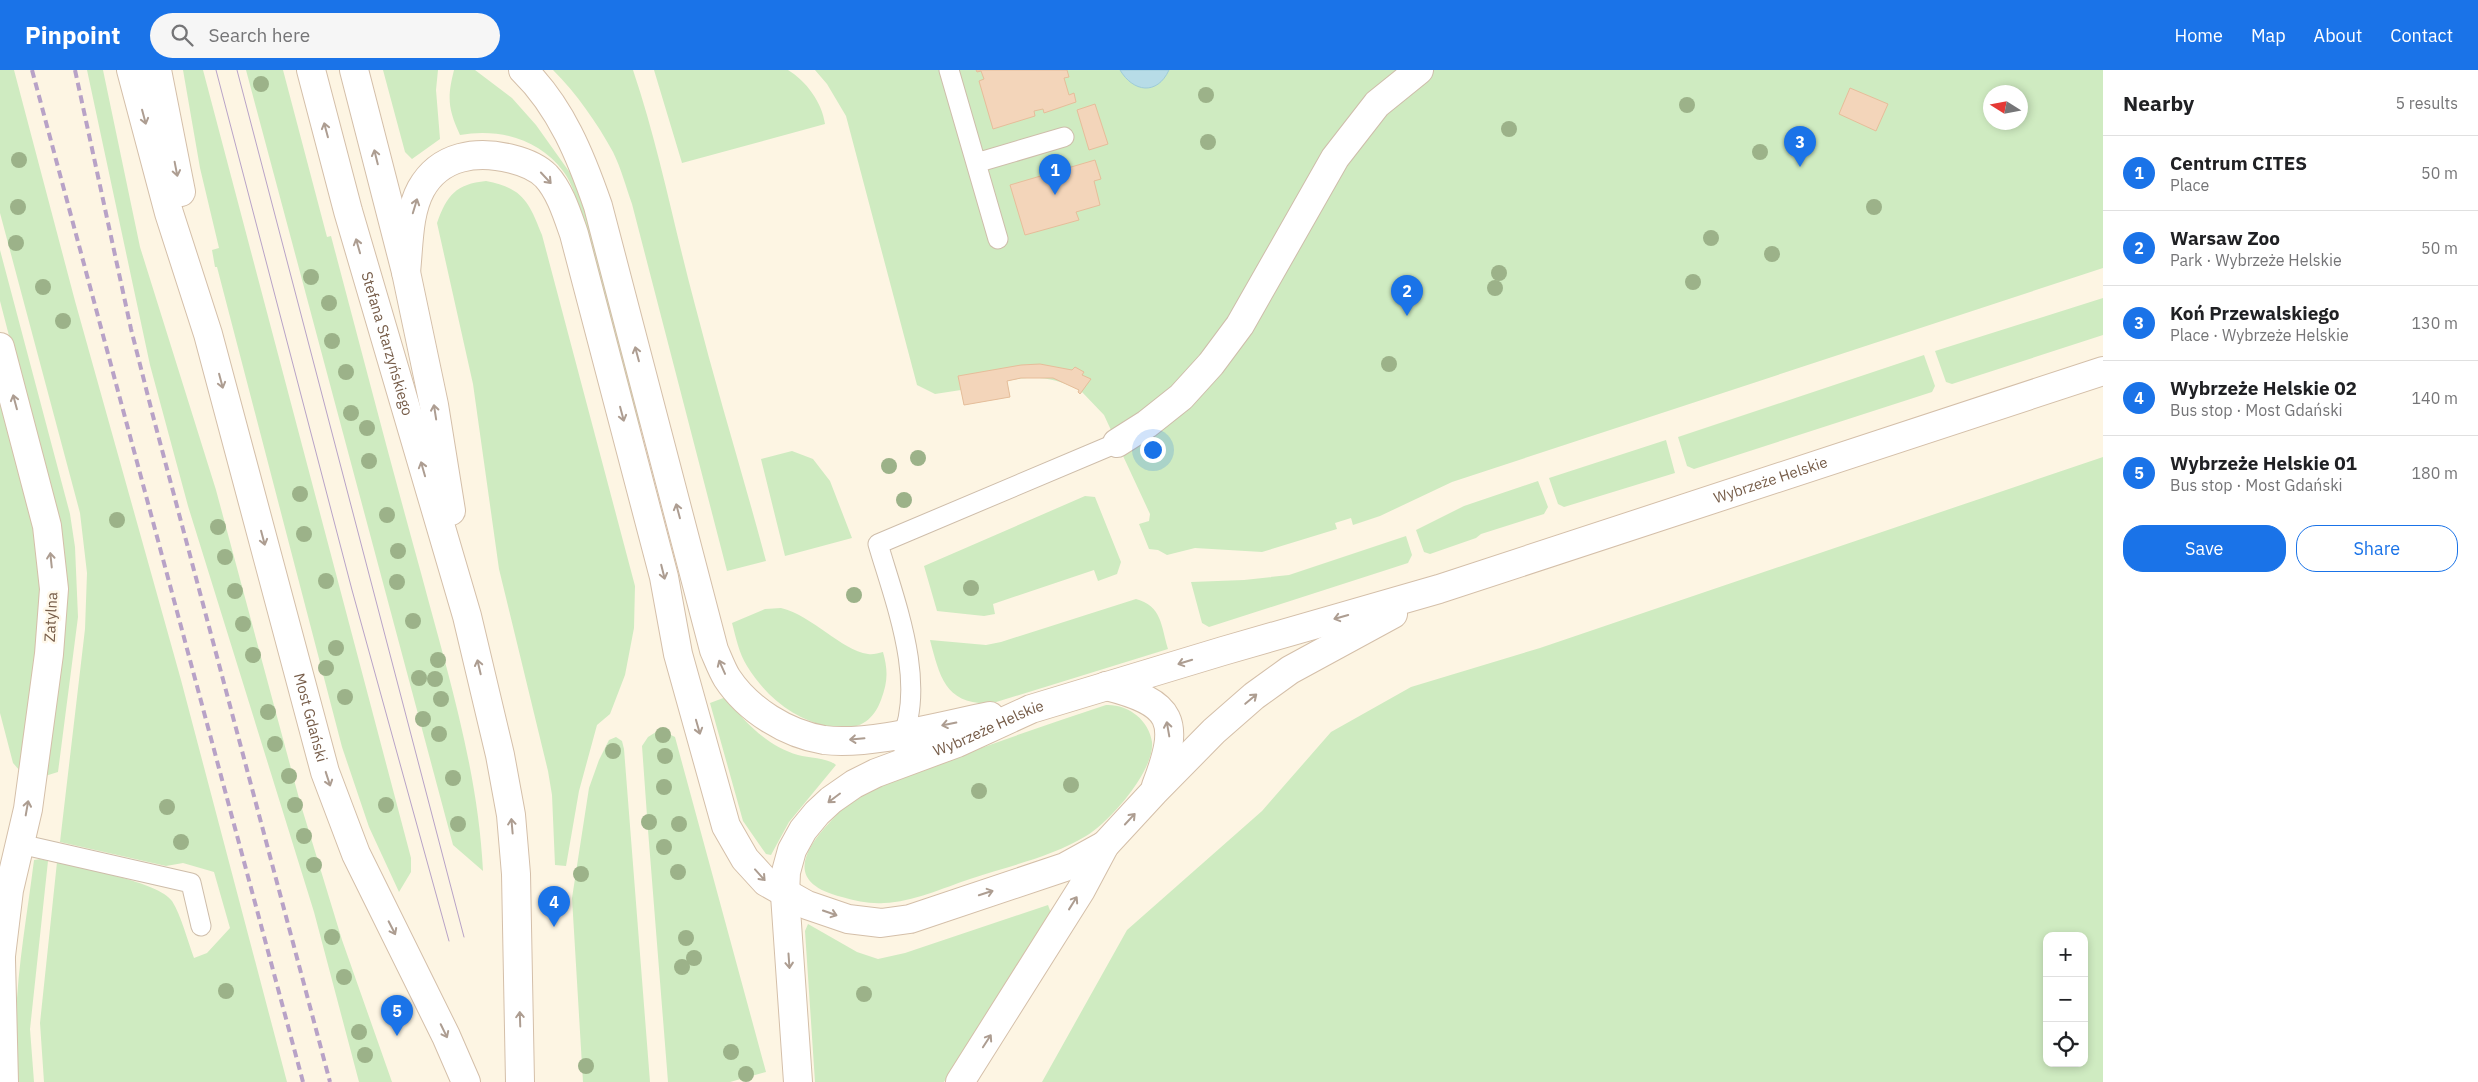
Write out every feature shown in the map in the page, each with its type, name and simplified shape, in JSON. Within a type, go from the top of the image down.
[{"type":"main road","points":[[131,70],[169,213],[208,334]]},
{"type":"main road","points":[[157,70],[208,334]]},
{"type":"main road","name":"Stefana Starzyńskiego","points":[[310,70],[348,211],[467,616]]},
{"type":"main road","points":[[354,70],[406,272],[434,405],[467,616],[500,755],[510,815],[516,874],[520,1082]]},
{"type":"main road","points":[[523,70],[555,110],[570,136],[598,206],[714,650],[727,677],[746,702],[769,718],[795,732],[824,740],[853,740],[905,733],[1031,709]]},
{"type":"main road","points":[[1117,444],[1147,424],[1181,397],[1211,364],[1240,325],[1335,158],[1377,104],[1420,70]]},
{"type":"main road","points":[[406,272],[413,208],[421,189],[438,169],[458,158],[475,154],[496,155],[535,167],[552,183],[564,206],[574,234],[664,577],[678,654],[726,826],[745,859],[766,882],[807,906],[848,919],[881,923],[910,918],[1065,867],[1105,845]]},
{"type":"main road","name":"Most Gdański","points":[[208,334],[325,772],[338,811],[372,888],[446,1036],[466,1082]]},
{"type":"main road","name":"Zatylna","points":[[0,347],[47,526],[54,589],[49,654],[28,809],[10,846],[9,890],[0,962],[4,1082]]},
{"type":"main road","name":"Wybrzeże Helskie","points":[[798,1082],[785,894],[786,872],[792,850],[803,830],[831,800],[854,784],[876,773],[957,743],[1031,709],[1439,589],[2103,372]]},
{"type":"main road","name":"Wybrzeże Helskie","points":[[960,1082],[1081,890],[1105,845],[1154,792],[1219,726],[1290,670],[1439,589]]},
{"type":"main road","points":[[1106,686],[1138,694],[1155,703],[1163,710],[1168,725],[1170,742],[1165,763],[1154,792]]},
{"type":"lane","points":[[949,70],[998,239]]},
{"type":"lane","points":[[976,163],[1064,137]]},
{"type":"lane","points":[[876,773],[894,755],[905,733],[910,703],[910,667],[878,544],[1117,444]]},
{"type":"lane","points":[[10,846],[191,883],[202,926]]},
{"type":"green space","points":[[0,70],[14,70],[75,301],[181,680],[287,1082],[44,1082],[40,1023],[57,862],[136,882],[164,894],[172,901],[175,907],[194,958],[207,953],[230,928],[214,872],[183,863],[166,866],[60,842],[85,629],[87,573],[80,513],[0,213]]},
{"type":"green space","points":[[87,70],[103,70],[140,247],[216,490],[300,802],[342,940],[392,1082],[359,1082],[314,912],[188,506],[150,365]]},
{"type":"green space","points":[[183,70],[203,70],[411,858],[411,872],[399,892],[369,827],[342,747],[217,267],[215,267],[212,250],[219,248],[200,168]]},
{"type":"green space","points":[[246,70],[283,70],[327,237],[331,236],[451,683],[475,795],[483,871],[453,845]]},
{"type":"green space","points":[[383,70],[438,70],[436,90],[440,139],[412,159],[405,152]]},
{"type":"green space","points":[[454,70],[475,70],[512,98],[536,125],[573,177],[585,202],[646,423],[636,426],[582,218],[569,182],[563,171],[553,160],[542,151],[517,138],[489,133],[460,135],[453,118],[450,103],[450,88]]},
{"type":"green space","points":[[553,70],[633,70],[659,158],[703,337],[766,561],[727,571],[632,204],[623,178],[613,152],[593,120]]},
{"type":"green space","points":[[654,70],[788,70],[807,86],[817,100],[825,124],[682,163]]},
{"type":"green space","points":[[815,70],[2103,70],[2103,268],[1452,482],[1380,516],[1353,525],[1351,518],[1335,523],[1337,529],[1262,552],[1195,548],[1167,555],[1158,550],[1149,549],[1139,524],[1149,521],[1150,514],[1104,415],[1082,392],[1080,394],[1079,390],[1061,382],[1044,378],[1026,378],[1007,381],[1010,397],[964,405],[961,390],[935,394],[917,385],[846,116],[827,84]]},
{"type":"green space","points":[[486,181],[517,192],[528,205],[542,235],[635,586],[634,628],[625,675],[610,714],[597,725],[579,791],[566,866],[555,865],[552,795],[548,771],[499,569],[473,384],[437,223],[445,205],[454,193],[467,185]]},
{"type":"green space","points":[[0,250],[70,514],[75,547],[78,617],[58,772],[45,776],[45,475],[0,301]]},
{"type":"green space","points":[[2103,298],[2103,335],[1952,384],[1946,382],[1935,351]]},
{"type":"green space","points":[[1924,355],[1935,386],[1932,392],[1694,469],[1687,466],[1678,437]]},
{"type":"green space","points":[[0,402],[31,515],[39,562],[40,607],[36,654],[20,771],[13,763],[0,713]]},
{"type":"green space","points":[[1666,440],[1675,473],[1564,507],[1558,504],[1549,478]]},
{"type":"green space","points":[[792,451],[813,459],[830,481],[852,538],[785,556],[761,459]]},
{"type":"green space","points":[[2103,457],[2103,1082],[1042,1082],[1127,930],[1262,811],[1331,732],[1411,687],[1540,648]]},
{"type":"green space","points":[[1538,481],[1548,507],[1544,514],[1481,534],[1476,538],[1430,554],[1424,552],[1416,530],[1464,506]]},
{"type":"green space","points":[[1085,496],[1095,497],[1121,562],[1117,574],[1098,581],[1094,570],[993,604],[995,614],[984,616],[937,611],[924,566]]},
{"type":"green space","points":[[1406,536],[1412,555],[1408,563],[1209,627],[1202,623],[1191,582],[1244,580],[1289,575]]},
{"type":"green space","points":[[1136,599],[1145,602],[1156,612],[1162,625],[1168,649],[993,703],[977,703],[965,700],[948,687],[937,666],[930,640],[986,645],[1001,642]]},
{"type":"green space","points":[[781,608],[804,618],[837,640],[858,651],[870,654],[883,652],[886,665],[885,687],[877,708],[868,720],[855,727],[847,728],[817,724],[782,706],[763,688],[742,656],[732,623],[765,609]]},
{"type":"green space","points":[[726,697],[757,732],[776,746],[798,755],[823,760],[836,765],[789,822],[771,855],[766,854],[743,821],[710,703]]},
{"type":"green space","points":[[1106,705],[1122,707],[1142,720],[1150,734],[1152,742],[1151,754],[1139,780],[1129,794],[1107,819],[1086,836],[1059,850],[928,894],[895,902],[868,903],[842,897],[813,884],[807,876],[804,867],[811,846],[819,834],[843,808],[859,795],[886,782]]},
{"type":"green space","points":[[656,732],[667,733],[675,737],[766,1072],[730,1082],[668,1082],[648,830],[645,826],[647,816],[642,746],[648,737]]},
{"type":"green space","points":[[616,737],[622,741],[624,749],[650,1082],[583,1082],[572,898],[589,788],[599,760],[609,740]]},
{"type":"green space","points":[[34,860],[48,861],[30,1029],[34,1082],[19,1082],[16,1027],[19,971]]},
{"type":"green space","points":[[1048,905],[1051,913],[944,1082],[815,1082],[805,931],[808,924],[857,952],[878,959],[905,953]]},
{"type":"water","points":[[1120,70],[1169,70],[1158,84],[1145,88],[1131,83]]},
{"type":"building","points":[[976,70],[1067,70],[1069,77],[1064,78],[1069,95],[1074,93],[1076,102],[1044,113],[1043,109],[1034,111],[1035,116],[993,129],[979,81],[984,79],[981,71],[977,72]]},
{"type":"building","points":[[1850,88],[1888,104],[1876,131],[1839,114]]},
{"type":"building","points":[[1095,104],[1108,144],[1089,150],[1077,110]]},
{"type":"building","points":[[1095,160],[1101,179],[1094,181],[1100,205],[1076,212],[1079,220],[1025,235],[1010,185]]},
{"type":"building","points":[[1040,364],[1072,370],[1075,367],[1084,372],[1082,375],[1091,379],[1080,394],[1079,390],[1053,378],[1021,378],[1007,381],[1010,397],[964,405],[958,376],[1021,365]]},
{"type":"tram line","points":[[216,70],[352,590],[449,941]]},
{"type":"tram line","points":[[237,70],[464,937]]},
{"type":"railway","points":[[32,70],[303,1082]]},
{"type":"railway","points":[[75,70],[131,329],[330,1082]]},
{"type":"place","name":"Koń Przewalskiego","points":[[1800,167]]},
{"type":"place","name":"Centrum CITES","points":[[1055,195]]},
{"type":"place","name":"Warsaw Zoo","points":[[1407,316]]},
{"type":"place","name":"Wybrzeże Helskie 02","points":[[554,927]]},
{"type":"place","name":"Wybrzeże Helskie 01","points":[[397,1036]]}]
